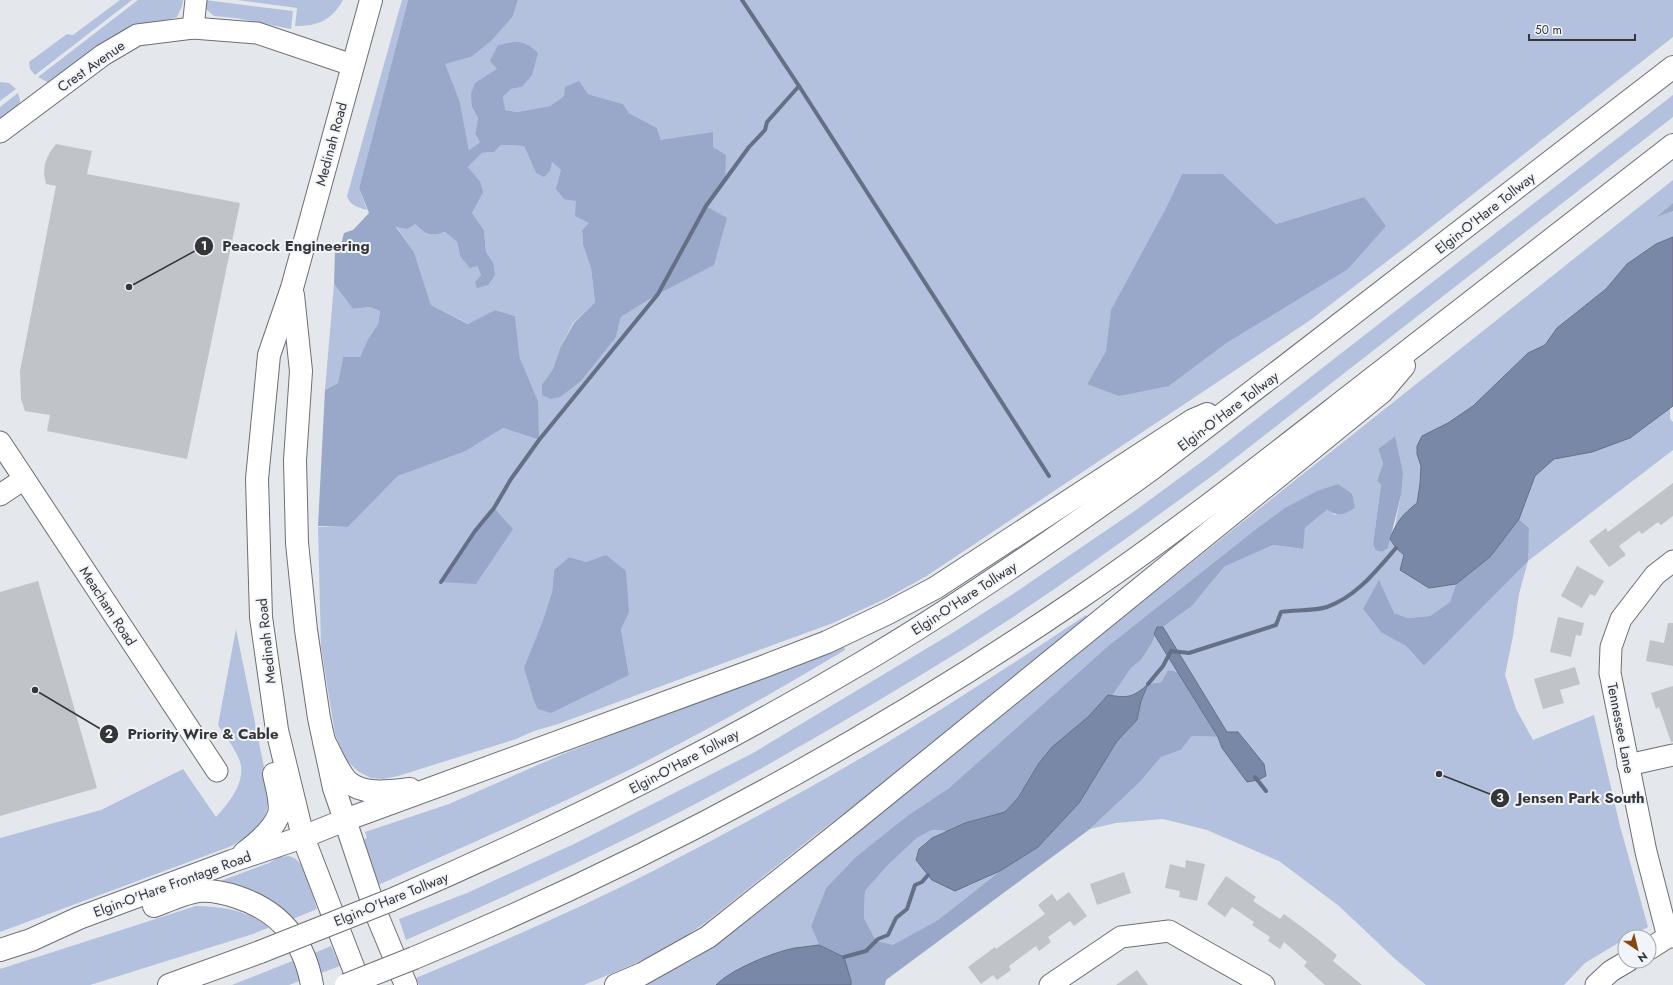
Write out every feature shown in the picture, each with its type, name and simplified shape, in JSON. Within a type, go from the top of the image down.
[{"type":"main road","name":"Medinah Road","points":[[360,985],[303,837],[277,730],[261,617],[257,479],[269,355],[292,288],[371,0]]},
{"type":"main road","name":"Elgin-O'Hare Tollway","points":[[169,985],[260,952],[391,900],[549,830],[638,786],[761,721],[865,661],[964,599],[1075,524],[1153,468],[1242,401],[1673,67]]},
{"type":"main road","points":[[346,985],[414,958],[527,909],[619,866],[744,801],[857,739],[941,688],[1079,598],[1249,475],[1673,145]]},
{"type":"main road","name":"Medinah Road","points":[[292,288],[301,371],[295,460],[297,543],[306,630],[319,718],[334,788],[344,820],[376,913],[406,985]]},
{"type":"main road","points":[[616,985],[648,971],[708,937],[1382,392],[1433,332]]},
{"type":"main road","points":[[324,741],[336,765],[348,781],[364,790],[390,791],[437,786],[806,650],[888,613],[935,588],[1192,420],[1242,401]]},
{"type":"main road","points":[[232,861],[256,844],[268,832],[279,814],[279,803],[253,656],[261,617]]},
{"type":"main road","name":"Elgin-O'Hare Frontage Road","points":[[0,950],[31,940],[79,918],[232,861],[303,837],[344,820],[437,786]]},
{"type":"main road","points":[[31,940],[82,929],[197,891],[223,892],[249,901],[270,912],[286,927],[298,945],[307,965],[312,985]]},
{"type":"street","points":[[193,28],[196,0]]},
{"type":"street","name":"Crest Avenue","points":[[0,132],[103,55],[137,35],[193,28],[256,33],[352,65]]},
{"type":"street","name":"Meacham Road","points":[[0,442],[217,771]]},
{"type":"street","points":[[0,495],[24,479]]},
{"type":"street","name":"Tennessee Lane","points":[[1670,937],[1646,852],[1610,673],[1611,647],[1621,619],[1655,575],[1673,561]]},
{"type":"street","points":[[1628,766],[1673,756]]},
{"type":"street","points":[[1050,985],[1121,937],[1169,931],[1264,985]]},
{"type":"street","points":[[1657,944],[1670,937]]},
{"type":"street","points":[[1596,985],[1617,967]]},
{"type":"shaded area","points":[[120,0],[132,0],[35,75],[30,69],[29,62],[67,34],[73,35]]},
{"type":"shaded area","points":[[138,0],[183,0],[177,17],[150,25],[49,83],[38,77]]},
{"type":"shaded area","points":[[205,0],[293,11],[291,29],[236,18],[214,16],[206,9]]},
{"type":"shaded area","points":[[237,0],[343,0],[334,13],[323,21],[311,25],[295,26],[297,8]]},
{"type":"shaded area","points":[[402,0],[408,0],[359,188],[367,210],[352,204],[347,196]]},
{"type":"shaded area","points":[[408,0],[518,0],[513,16],[491,41],[471,57],[445,64],[460,102],[469,150],[480,142],[475,134],[478,118],[472,107],[471,94],[475,83],[497,69],[490,61],[498,45],[515,42],[524,43],[538,53],[532,75],[522,87],[511,89],[503,97],[505,110],[517,112],[550,106],[564,96],[565,87],[579,81],[588,94],[623,104],[629,113],[657,128],[661,140],[713,132],[713,147],[726,155],[725,181],[706,206],[727,218],[714,265],[658,294],[621,317],[616,337],[581,381],[560,397],[551,399],[542,395],[542,384],[553,369],[560,348],[574,323],[595,302],[591,268],[583,245],[582,230],[589,223],[575,216],[576,201],[564,199],[556,189],[561,170],[552,162],[550,171],[544,177],[536,173],[524,146],[501,145],[494,152],[482,153],[468,167],[480,181],[483,192],[472,213],[484,230],[486,252],[493,262],[495,275],[488,285],[477,288],[475,282],[481,275],[477,266],[470,268],[460,256],[457,242],[445,232],[432,235],[428,234],[422,231],[415,224],[407,229],[396,227],[414,252],[431,305],[468,324],[495,310],[515,316],[520,358],[538,401],[539,440],[503,428],[466,451],[398,476],[348,527],[318,526],[325,390],[338,383],[343,357],[360,357],[368,339],[378,324],[380,311],[370,307],[353,309],[334,284],[335,251],[341,244],[344,233],[353,230],[369,213],[359,188]]},
{"type":"shaded area","points":[[518,0],[1673,0],[1673,37],[1309,321],[925,577],[887,598],[833,623],[558,724],[534,731],[516,739],[398,776],[383,779],[371,778],[359,772],[346,760],[335,734],[321,647],[318,527],[348,527],[398,476],[466,451],[503,428],[538,440],[538,401],[520,358],[515,316],[495,310],[469,324],[431,305],[414,252],[396,226],[415,224],[425,233],[432,235],[445,232],[457,242],[460,256],[477,266],[481,275],[475,282],[493,262],[486,252],[484,230],[472,213],[480,181],[468,167],[482,153],[494,152],[501,145],[524,146],[536,173],[551,161],[561,170],[576,201],[590,223],[582,230],[583,245],[591,268],[595,302],[573,323],[560,348],[553,369],[542,384],[616,337],[621,317],[658,294],[706,206],[661,140],[657,128],[629,113],[623,104],[588,94],[564,96],[550,106],[517,112],[504,110],[503,97],[511,89],[522,87],[497,69],[472,107],[478,118],[475,134],[480,142],[469,150],[460,102],[444,64],[471,57],[513,16]],"holes":[[[1182,174],[1223,174],[1276,224],[1364,197],[1228,342],[1169,386],[1087,384],[1106,351],[1164,212]],[[569,557],[587,562],[629,613],[621,629],[629,675],[542,623],[552,592],[554,570]]]},
{"type":"shaded area","points":[[0,82],[9,83],[16,89],[0,101]]},
{"type":"shaded area","points":[[18,93],[20,100],[19,108],[0,123],[0,107]]},
{"type":"shaded area","points":[[1673,95],[1673,117],[1216,473],[1061,585],[965,648],[890,694],[719,792],[631,837],[406,940],[399,919],[467,893],[574,844],[753,753],[954,632],[1013,594],[1136,510],[1204,460]]},
{"type":"shaded area","points":[[1182,174],[1223,174],[1276,224],[1364,197],[1386,226],[1348,269],[1228,342],[1169,386],[1119,396],[1087,384],[1106,351],[1111,310],[1164,212]]},
{"type":"shaded area","points":[[1673,180],[1673,203],[1657,216],[1673,211],[1673,237],[1656,244],[1627,264],[1606,289],[1557,328],[1545,345],[1528,353],[1473,406],[1448,423],[1422,436],[1417,454],[1421,466],[1417,503],[1407,511],[1395,526],[1401,495],[1395,436],[1378,449],[1383,463],[1377,481],[1381,485],[1373,544],[1382,552],[1388,548],[1390,539],[1396,548],[1404,554],[1401,570],[1429,588],[1456,584],[1450,602],[1430,616],[1408,618],[1394,613],[1382,633],[1406,646],[1424,666],[1527,561],[1529,528],[1519,519],[1535,476],[1554,459],[1592,452],[1630,438],[1670,408],[1670,419],[1673,422],[1673,450],[1528,561],[1519,594],[1513,636],[1505,675],[1516,709],[1533,740],[1594,715],[1620,826],[1648,927],[1644,929],[1617,929],[1617,944],[1585,963],[1564,985],[1426,985],[1394,958],[1339,906],[1279,861],[1207,830],[1163,819],[1116,823],[1090,829],[1141,781],[1161,757],[1181,750],[1192,736],[1218,737],[1222,748],[1264,764],[1238,732],[1227,732],[1163,627],[1192,606],[1224,567],[1273,545],[1302,549],[1305,528],[1327,510],[1336,515],[1352,494],[1251,533],[1108,646],[949,788],[907,816],[857,857],[826,888],[811,926],[819,945],[786,950],[753,962],[731,973],[716,985],[645,985],[694,959],[724,939],[1113,625]]},
{"type":"shaded area","points":[[1673,203],[1673,211],[1656,217]]},
{"type":"shaded area","points":[[1673,237],[1673,406],[1630,438],[1592,452],[1554,459],[1535,476],[1519,519],[1490,557],[1456,584],[1429,588],[1400,570],[1404,555],[1396,548],[1390,539],[1400,519],[1417,503],[1421,466],[1417,454],[1417,446],[1422,436],[1448,423],[1473,406],[1528,353],[1545,345],[1557,328],[1606,289],[1627,264],[1656,244]]},
{"type":"shaded area","points":[[334,284],[353,309],[370,307],[380,311],[378,324],[368,339],[360,357],[343,357],[338,383],[325,390]]},
{"type":"shaded area","points":[[1395,436],[1403,473],[1401,495],[1388,548],[1382,552],[1376,550],[1373,544],[1381,485],[1377,481],[1383,463],[1378,449]]},
{"type":"shaded area","points":[[1338,484],[1352,494],[1355,508],[1341,514],[1335,514],[1327,510],[1305,528],[1303,549],[1273,545],[1224,567],[1192,606],[1163,627],[1157,628],[1152,643],[1141,660],[1131,668],[1112,696],[1108,695],[1088,717],[1052,747],[1039,763],[1018,798],[1005,812],[965,823],[947,831],[932,830],[917,838],[888,865],[865,891],[864,918],[876,941],[893,945],[938,920],[1000,871],[1038,847],[1079,803],[1117,741],[1137,720],[1141,701],[1148,684],[1161,682],[1168,670],[1178,672],[1218,737],[1192,736],[1181,750],[1161,757],[1141,781],[1090,829],[886,980],[885,985],[851,985],[844,957],[819,945],[811,926],[826,888],[856,857],[907,816],[949,788],[1108,646],[1251,533],[1285,508],[1317,491]]},
{"type":"shaded area","points":[[494,508],[513,529],[476,584],[441,582],[475,531]]},
{"type":"shaded area","points":[[1519,519],[1529,528],[1528,561],[1424,666],[1406,646],[1382,633],[1363,609],[1379,580],[1394,613],[1408,618],[1430,616],[1450,602],[1456,584],[1490,557]]},
{"type":"shaded area","points":[[606,555],[626,571],[629,613],[621,629],[629,675],[551,713],[538,709],[534,701],[524,668],[542,623],[552,592],[554,570],[569,557],[587,562]]},
{"type":"shaded area","points":[[1086,615],[1090,620],[958,726],[814,836],[705,923],[674,944],[634,964],[584,985],[419,985],[416,978],[598,898],[657,869],[793,797],[927,718]]},
{"type":"shaded area","points":[[1157,627],[1163,627],[1227,732],[1238,732],[1264,764],[1266,776],[1258,780],[1247,782],[1222,748],[1218,737],[1154,634]]},
{"type":"shaded area","points":[[236,629],[269,792],[266,813],[259,827],[247,837],[229,847],[0,932],[0,838],[101,810],[183,769],[216,817],[226,805],[236,791],[241,775],[239,759],[218,725]]},
{"type":"shaded area","points":[[1154,634],[1178,672],[1168,670],[1161,682],[1148,684],[1137,694],[1126,698],[1112,696],[1131,668],[1141,660],[1152,643]]},
{"type":"shaded area","points":[[843,645],[845,650],[792,681],[631,769],[537,814],[378,885],[361,841],[367,838],[365,832],[449,804],[563,754]]},
{"type":"shaded area","points":[[1148,684],[1141,701],[1137,720],[1117,741],[1079,803],[1038,847],[1000,871],[955,891],[932,880],[916,860],[919,849],[932,838],[965,823],[1005,812],[1018,798],[1039,763],[1052,747],[1088,717],[1108,695],[1120,697],[1130,696]]},
{"type":"shaded area","points":[[932,830],[947,831],[927,841],[920,849],[916,860],[968,886],[1000,871],[938,920],[893,946],[876,942],[864,918],[865,891],[888,865],[917,838]]},
{"type":"shaded area","points":[[289,856],[301,864],[305,870],[317,909],[293,919],[275,904],[257,894],[238,887],[215,883],[269,863],[279,857]]},
{"type":"shaded area","points":[[196,906],[235,910],[261,921],[270,927],[253,934],[90,985],[0,985],[0,969]]},
{"type":"shaded area","points":[[819,945],[844,957],[851,985],[716,985],[731,973],[752,962],[775,953],[795,948]]},
{"type":"shaded area","points":[[331,946],[340,966],[318,974],[312,954]]},
{"type":"shaded area","points":[[295,960],[302,980],[289,985],[232,985]]},
{"type":"building","points":[[56,144],[92,151],[87,174],[240,203],[187,459],[47,431],[50,415],[25,411],[21,399],[20,371],[56,186],[46,184],[44,174],[45,163]]},
{"type":"building","points":[[1673,483],[1673,516],[1661,525],[1658,522],[1642,534],[1639,531],[1619,546],[1626,555],[1609,567],[1589,541],[1606,528],[1608,532]]},
{"type":"building","points":[[1577,566],[1604,581],[1595,596],[1590,594],[1582,608],[1561,596]]},
{"type":"building","points":[[38,581],[97,788],[0,816],[0,592]]},
{"type":"building","points":[[1558,617],[1584,623],[1581,636],[1576,635],[1571,657],[1550,652]]},
{"type":"building","points":[[1668,623],[1673,623],[1673,666],[1646,661],[1650,640],[1664,643]]},
{"type":"building","points":[[1575,667],[1580,684],[1560,690],[1564,703],[1543,709],[1534,679]]},
{"type":"building","points":[[1673,686],[1673,742],[1671,742],[1659,707],[1656,709],[1651,693]]},
{"type":"building","points":[[1186,860],[1205,864],[1197,901],[1179,897],[1180,891],[1165,888],[1170,864],[1185,868]]},
{"type":"building","points":[[1124,872],[1131,893],[1097,905],[1090,884]]},
{"type":"building","points":[[1226,876],[1256,897],[1253,901],[1280,919],[1284,914],[1310,933],[1337,955],[1333,961],[1362,985],[1325,985],[1304,966],[1307,962],[1284,942],[1280,949],[1268,941],[1270,937],[1252,925],[1254,922],[1232,907],[1225,917],[1207,904]]},
{"type":"building","points":[[1069,892],[1087,916],[1074,926],[1070,921],[1048,937],[1051,942],[1039,951],[1036,946],[1009,966],[1011,970],[997,980],[993,975],[981,984],[968,967],[1045,914],[1038,905],[1052,894],[1057,901]]},
{"type":"building","points":[[1137,970],[1148,985],[1116,985]]},
{"type":"waterway","points":[[742,0],[799,86],[1049,476]]},
{"type":"waterway","points":[[441,582],[475,531],[494,508],[511,479],[539,440],[658,294],[706,206],[749,147],[765,130],[767,122],[799,86]]},
{"type":"waterway","points":[[1148,684],[1163,666],[1171,651],[1189,653],[1276,625],[1281,612],[1311,610],[1327,607],[1338,602],[1357,590],[1396,548]]},
{"type":"waterway","points":[[1255,777],[1266,791]]},
{"type":"waterway","points":[[844,957],[866,951],[878,939],[888,935],[896,918],[907,909],[915,885],[922,882],[928,875]]},
{"type":"place","name":"Peacock Engineering","points":[[129,287]]},
{"type":"place","name":"Priority Wire & Cable","points":[[35,690]]},
{"type":"place","name":"Jensen Park South","points":[[1439,774]]}]
